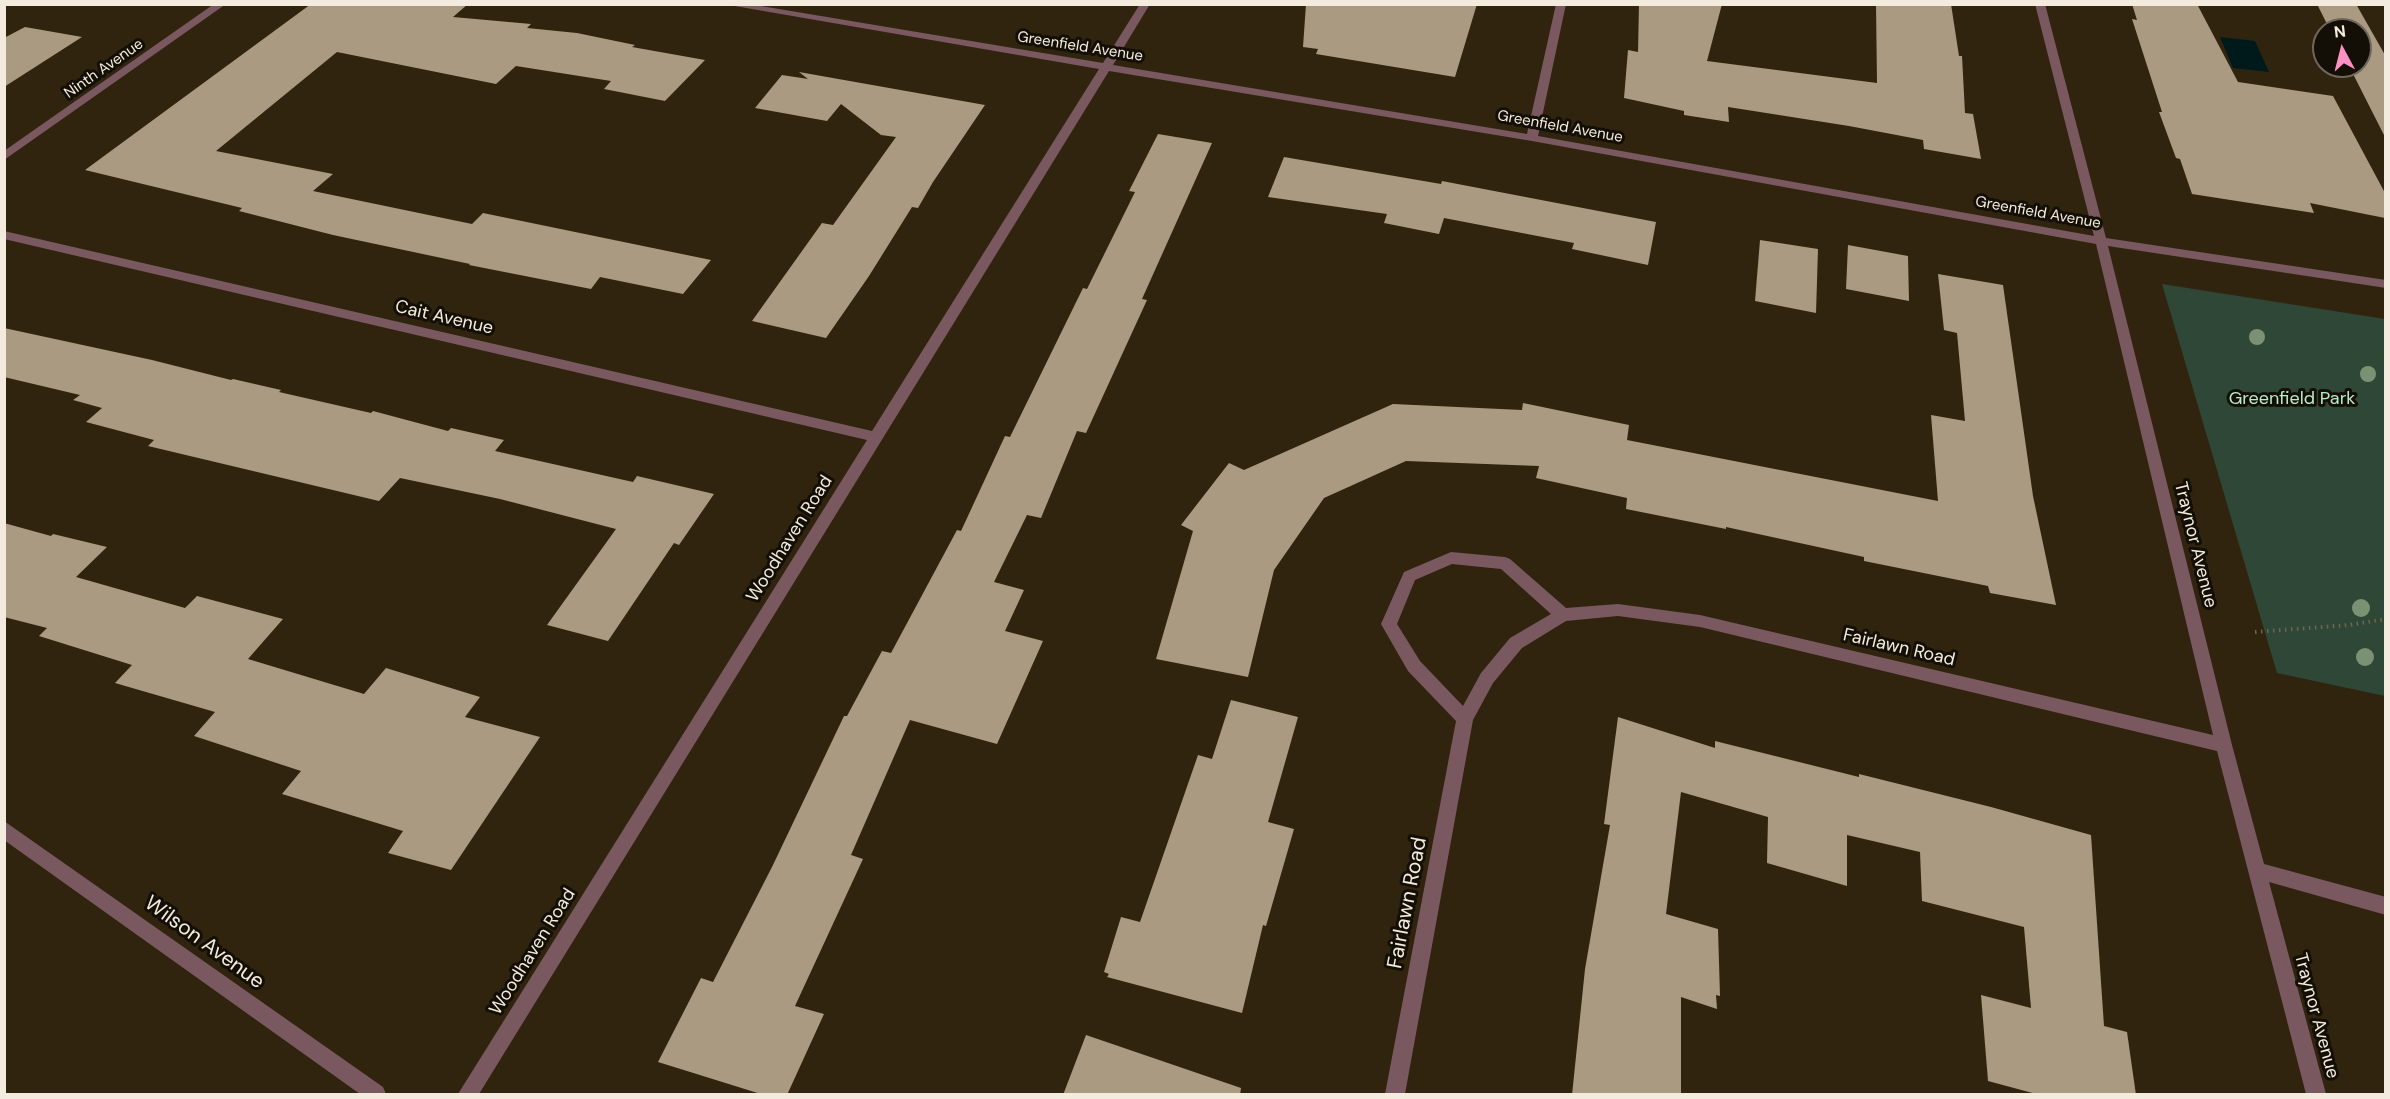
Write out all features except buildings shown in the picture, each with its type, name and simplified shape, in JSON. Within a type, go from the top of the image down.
[{"type":"street","name":"Ninth Avenue","points":[[4,158],[221,4]]},
{"type":"street","name":"Greenfield Avenue","points":[[728,4],[1532,138],[2101,241],[2385,285]]},
{"type":"street","name":"Woodhaven Road","points":[[468,1095],[1144,4]]},
{"type":"street","points":[[1532,138],[1561,4]]},
{"type":"street","name":"Traynor Avenue","points":[[2040,4],[2101,241],[2224,746],[2316,1095]]},
{"type":"street","name":"Cait Avenue","points":[[4,235],[876,437]]},
{"type":"street","points":[[1465,719],[1414,666],[1389,624],[1409,576],[1451,558],[1505,563],[1563,615]]},
{"type":"street","name":"Fairlawn Road","points":[[1395,1095],[1465,719],[1487,678],[1516,643],[1563,615],[1618,610],[1700,621],[2224,746]]},
{"type":"street","name":"Wilson Avenue","points":[[4,829],[376,1095]]},
{"type":"street","points":[[2257,870],[2385,906]]},
{"type":"path","points":[[2383,4],[2385,9]]},
{"type":"path","points":[[2255,632],[2385,620]]},
{"type":"green space","name":"Greenfield Park","points":[[2162,284],[2385,319],[2385,696],[2277,673]]},
{"type":"water","points":[[2220,37],[2255,41],[2269,72],[2233,68]]}]
